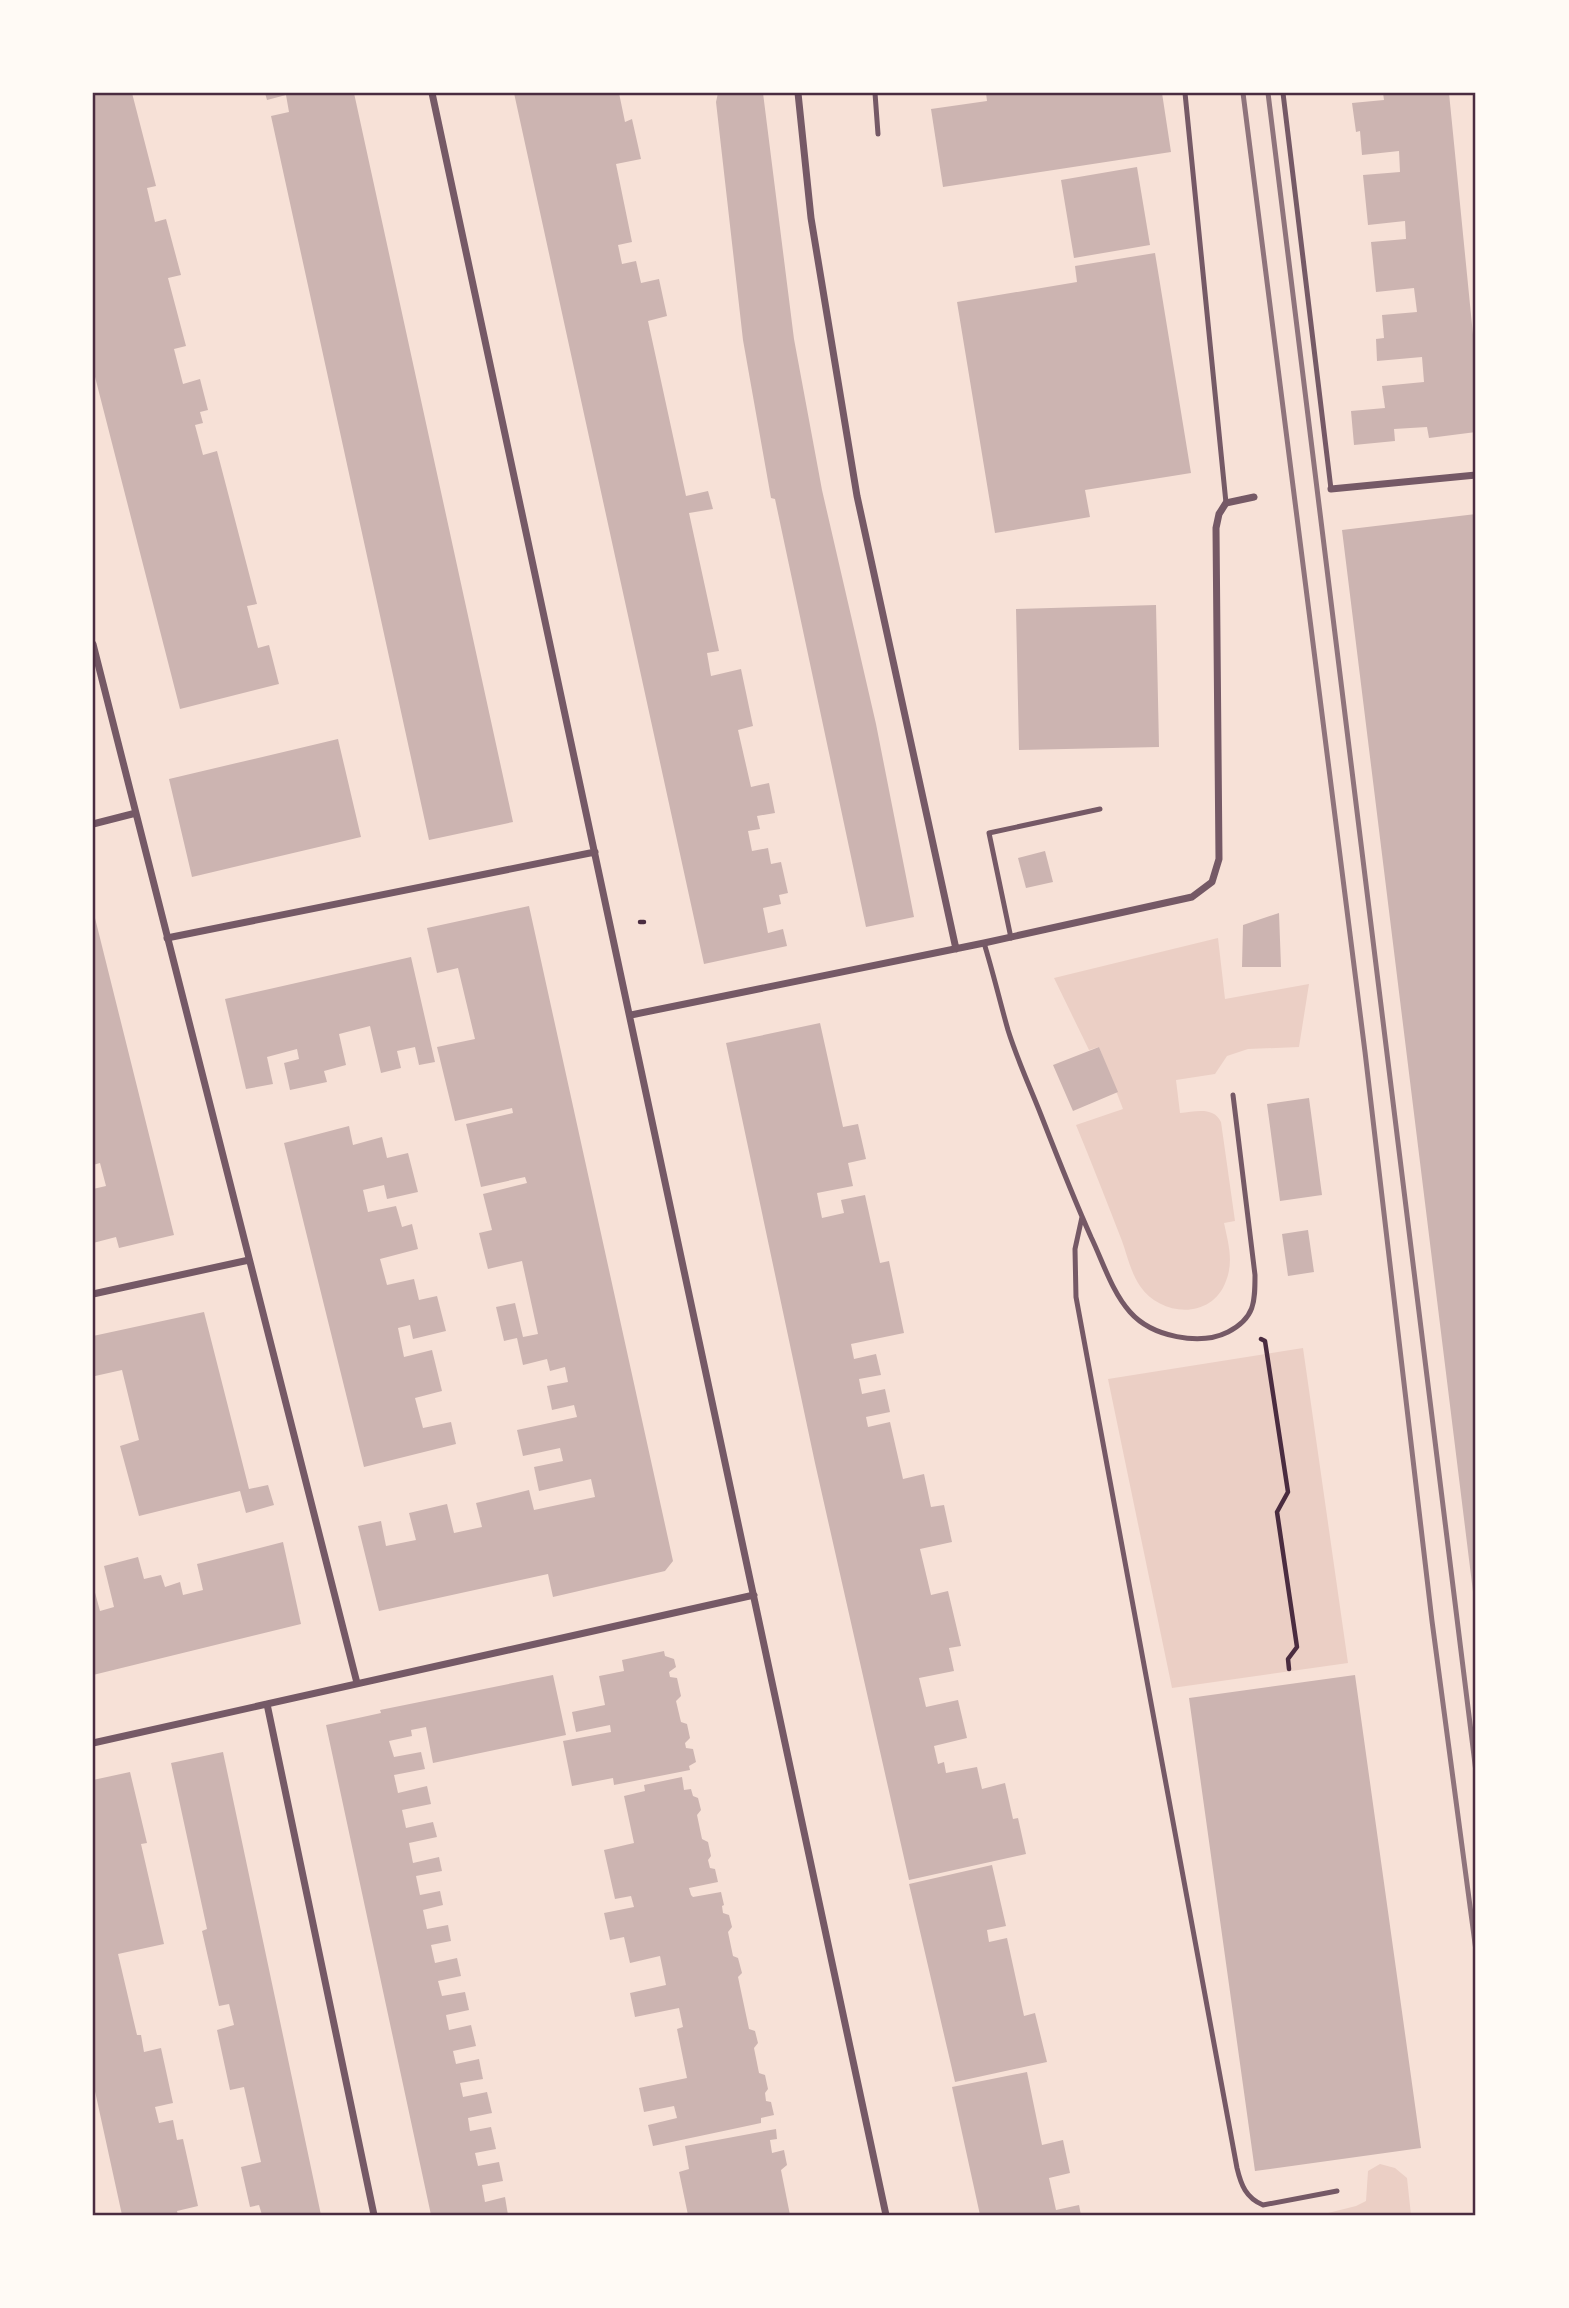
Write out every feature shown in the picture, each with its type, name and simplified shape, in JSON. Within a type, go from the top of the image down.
[{"type":"street","points":[[432,93],[886,2215]]},
{"type":"street","points":[[799,93],[811,218],[857,496],[956,949]]},
{"type":"street","points":[[1331,489],[1476,475]]},
{"type":"street","points":[[631,1015],[1011,938],[1192,897],[1212,883],[1219,859],[1216,528],[1219,514],[1226,503],[1254,497]]},
{"type":"street","points":[[93,644],[357,1683]]},
{"type":"street","points":[[93,824],[136,813]]},
{"type":"street","points":[[167,938],[595,852]]},
{"type":"street","points":[[93,1294],[249,1260]]},
{"type":"street","points":[[93,1743],[754,1595]]},
{"type":"street","points":[[267,1704],[374,2215]]},
{"type":"lane","points":[[875,93],[878,134]]},
{"type":"lane","points":[[1185,93],[1226,503]]},
{"type":"lane","points":[[1283,93],[1331,489]]},
{"type":"lane","points":[[1011,938],[989,833],[1100,809]]},
{"type":"lane","points":[[984,943],[1009,1033],[1082,1217],[1118,1295],[1131,1314],[1148,1327],[1177,1336],[1204,1338],[1222,1335],[1240,1326],[1251,1314],[1255,1275],[1233,1095]]},
{"type":"lane","points":[[1082,1217],[1075,1249],[1076,1297],[1237,2168],[1247,2194],[1254,2202],[1263,2205],[1337,2191]]},
{"type":"lane","points":[[1263,2205],[1265,2215]]},
{"type":"path","points":[[1240,1326],[1265,1341],[1289,1492],[1277,1512],[1297,1647],[1288,1659],[1289,1670]]},
{"type":"shaded area","points":[[1218,938],[1225,999],[1309,984],[1299,1047],[1248,1049],[1227,1056],[1215,1074],[1176,1080],[1180,1113],[1208,1112],[1218,1117],[1221,1122],[1235,1221],[1224,1223],[1230,1266],[1219,1294],[1210,1303],[1186,1310],[1160,1304],[1149,1296],[1132,1270],[1076,1125],[1123,1109],[1099,1047],[1089,1050],[1054,978]]},
{"type":"shaded area","points":[[1303,1348],[1348,1663],[1172,1688],[1108,1379]]},
{"type":"shaded area","points":[[1380,2164],[1395,2168],[1407,2178],[1411,2215],[1320,2215],[1366,2201],[1368,2171]]},
{"type":"building","points":[[93,93],[132,93],[156,186],[147,188],[155,222],[166,219],[181,275],[168,278],[186,346],[174,349],[183,384],[200,379],[208,410],[200,412],[203,423],[195,425],[203,455],[217,451],[257,604],[247,606],[258,648],[269,645],[279,684],[180,709],[93,369]]},
{"type":"building","points":[[265,93],[354,93],[513,822],[429,840],[271,116],[289,112],[286,95],[267,100]]},
{"type":"building","points":[[514,93],[619,93],[625,122],[632,119],[641,159],[616,164],[632,242],[618,245],[622,264],[636,261],[641,283],[659,279],[667,316],[648,321],[686,496],[708,491],[713,509],[689,513],[719,651],[707,653],[711,676],[741,669],[753,726],[738,730],[751,787],[769,783],[775,813],[757,816],[760,829],[748,831],[752,851],[768,848],[771,864],[781,862],[788,893],[779,895],[781,904],[763,908],[768,933],[783,929],[787,946],[704,964]]},
{"type":"building","points":[[718,93],[763,93],[794,339],[822,490],[876,724],[914,917],[866,927],[775,499],[771,498],[743,340],[716,102]]},
{"type":"building","points":[[986,93],[1162,93],[1171,152],[943,187],[931,109],[987,101]]},
{"type":"building","points":[[1383,93],[1449,93],[1476,365],[1476,432],[1429,438],[1427,427],[1394,429],[1395,441],[1354,445],[1351,411],[1385,408],[1382,386],[1424,382],[1422,357],[1377,361],[1376,339],[1384,338],[1382,315],[1417,312],[1414,288],[1376,292],[1371,242],[1406,239],[1405,221],[1368,225],[1363,175],[1400,172],[1399,151],[1362,155],[1360,131],[1356,132],[1352,103],[1384,100]]},
{"type":"building","points":[[1137,167],[1150,245],[1074,258],[1061,180]]},
{"type":"building","points":[[1155,253],[1191,473],[1085,490],[1090,517],[995,533],[957,302],[1077,282],[1075,266]]},
{"type":"building","points":[[1476,514],[1476,1608],[1475,1608],[1342,530]]},
{"type":"building","points":[[1156,605],[1159,747],[1019,750],[1016,609]]},
{"type":"building","points":[[338,739],[361,837],[192,877],[169,779]]},
{"type":"building","points":[[1045,851],[1053,882],[1026,888],[1018,858]]},
{"type":"building","points":[[529,906],[673,1561],[665,1571],[553,1597],[548,1574],[379,1611],[358,1526],[381,1521],[386,1546],[416,1540],[409,1513],[447,1504],[454,1533],[482,1527],[476,1503],[529,1490],[534,1510],[595,1497],[591,1479],[539,1491],[534,1467],[563,1461],[560,1448],[523,1456],[517,1430],[577,1417],[574,1405],[552,1410],[547,1386],[568,1382],[565,1367],[550,1371],[547,1359],[523,1365],[517,1338],[504,1341],[496,1307],[515,1303],[523,1337],[538,1334],[522,1261],[488,1269],[479,1233],[492,1230],[483,1194],[527,1183],[525,1177],[481,1187],[466,1124],[513,1113],[512,1108],[455,1121],[437,1047],[475,1039],[458,968],[437,973],[427,928]]},
{"type":"building","points":[[1279,913],[1281,967],[1242,967],[1243,925]]},
{"type":"building","points":[[94,914],[174,1235],[119,1248],[116,1237],[93,1243],[93,1189],[106,1186],[100,1163],[93,1165]]},
{"type":"building","points":[[411,957],[435,1062],[419,1065],[415,1047],[397,1051],[401,1068],[381,1073],[370,1026],[339,1034],[346,1065],[324,1071],[327,1082],[290,1090],[284,1063],[299,1059],[297,1049],[267,1057],[273,1084],[246,1089],[225,999]]},
{"type":"building","points":[[820,1023],[843,1127],[858,1124],[866,1159],[848,1163],[853,1186],[817,1193],[822,1218],[844,1213],[841,1200],[865,1195],[880,1263],[889,1261],[904,1333],[851,1344],[854,1359],[876,1354],[881,1375],[859,1379],[862,1394],[885,1389],[890,1412],[866,1417],[868,1427],[890,1422],[903,1479],[924,1474],[931,1507],[944,1505],[952,1542],[920,1549],[931,1595],[948,1591],[961,1646],[949,1648],[954,1671],[919,1678],[926,1707],[958,1700],[967,1738],[934,1746],[938,1764],[944,1762],[946,1773],[977,1767],[982,1789],[1005,1783],[1013,1819],[1018,1818],[1026,1854],[909,1880],[815,1463],[726,1043]]},
{"type":"building","points":[[1099,1047],[1118,1092],[1073,1111],[1053,1065]]},
{"type":"building","points":[[1309,1098],[1322,1195],[1280,1201],[1267,1104]]},
{"type":"building","points":[[349,1126],[353,1145],[382,1137],[387,1158],[408,1153],[418,1192],[387,1199],[384,1185],[363,1190],[368,1212],[396,1206],[402,1227],[412,1224],[418,1249],[380,1259],[387,1285],[414,1279],[419,1300],[437,1296],[446,1331],[413,1339],[410,1325],[398,1328],[404,1357],[432,1350],[442,1391],[415,1398],[423,1428],[451,1422],[456,1444],[364,1467],[284,1143]]},
{"type":"building","points":[[1308,1230],[1314,1272],[1288,1276],[1282,1234]]},
{"type":"building","points":[[204,1312],[249,1489],[268,1485],[274,1505],[246,1513],[240,1491],[139,1516],[120,1446],[139,1440],[122,1370],[95,1376],[93,1336]]},
{"type":"building","points":[[283,1542],[301,1624],[93,1675],[93,1585],[100,1611],[114,1607],[104,1566],[138,1557],[144,1579],[161,1575],[165,1587],[180,1582],[183,1595],[203,1590],[197,1564]]},
{"type":"building","points":[[664,1651],[665,1656],[674,1659],[676,1667],[669,1672],[670,1677],[677,1678],[681,1696],[676,1701],[681,1722],[687,1724],[690,1738],[685,1743],[686,1748],[693,1749],[696,1762],[689,1766],[690,1770],[614,1785],[613,1778],[572,1786],[563,1741],[611,1732],[610,1725],[576,1732],[572,1712],[605,1705],[599,1676],[624,1671],[622,1660]]},
{"type":"building","points":[[553,1675],[566,1735],[433,1763],[426,1727],[411,1730],[412,1736],[389,1741],[394,1757],[421,1752],[425,1769],[394,1775],[398,1793],[427,1786],[431,1804],[402,1810],[406,1828],[433,1822],[437,1837],[409,1843],[413,1863],[439,1857],[442,1871],[416,1876],[420,1895],[440,1891],[443,1905],[423,1910],[427,1929],[448,1925],[451,1941],[431,1945],[435,1963],[457,1958],[461,1976],[438,1981],[442,1996],[465,1992],[469,2010],[446,2015],[449,2030],[471,2025],[476,2046],[453,2051],[456,2064],[479,2059],[483,2079],[460,2083],[463,2097],[487,2092],[492,2113],[468,2118],[470,2131],[491,2127],[496,2149],[475,2153],[478,2166],[499,2162],[503,2181],[482,2185],[485,2202],[505,2197],[508,2215],[431,2215],[326,1725],[381,1713],[380,1710]]},
{"type":"building","points":[[1355,1675],[1421,2148],[1255,2171],[1189,1698]]},
{"type":"building","points":[[223,1752],[321,2215],[262,2215],[259,2205],[250,2207],[241,2167],[261,2162],[244,2087],[230,2090],[217,2030],[234,2025],[229,2004],[219,2006],[202,1931],[207,1929],[171,1763]]},
{"type":"building","points":[[130,1772],[147,1843],[141,1844],[164,1944],[118,1954],[137,2035],[141,2035],[144,2052],[161,2048],[173,2103],[155,2107],[159,2123],[173,2120],[177,2140],[183,2139],[198,2206],[177,2211],[178,2215],[122,2215],[93,2082],[93,1780]]},
{"type":"building","points":[[682,1777],[684,1790],[691,1789],[693,1796],[698,1798],[701,1810],[697,1815],[702,1839],[708,1842],[710,1868],[715,1869],[718,1882],[689,1888],[693,1897],[721,1892],[723,1913],[729,1915],[732,1927],[728,1932],[733,1956],[738,1958],[742,1973],[738,1977],[749,2029],[755,2031],[758,2043],[754,2048],[759,2073],[765,2075],[768,2089],[765,2093],[766,2101],[771,2102],[774,2115],[761,2118],[761,2123],[653,2146],[648,2125],[677,2118],[674,2106],[644,2112],[639,2088],[687,2078],[677,2029],[683,2027],[679,2008],[635,2017],[630,1993],[666,1985],[660,1956],[630,1963],[624,1937],[610,1940],[604,1913],[634,1907],[631,1896],[615,1899],[604,1850],[634,1843],[624,1796],[645,1791],[644,1785]]},
{"type":"building","points":[[992,1865],[1006,1926],[987,1930],[989,1942],[1007,1938],[1024,2016],[1035,2013],[1047,2062],[955,2082],[909,1884]]},
{"type":"building","points":[[1027,2072],[1042,2145],[1063,2140],[1070,2173],[1049,2178],[1056,2210],[1079,2205],[1081,2215],[980,2215],[952,2087]]},
{"type":"building","points":[[776,2129],[777,2139],[770,2140],[772,2153],[784,2150],[787,2165],[781,2170],[790,2215],[688,2215],[679,2172],[689,2169],[685,2146]]},
{"type":"railway","points":[[1243,93],[1365,1052],[1432,1621],[1476,1951]]},
{"type":"railway","points":[[1268,93],[1476,1772]]}]
